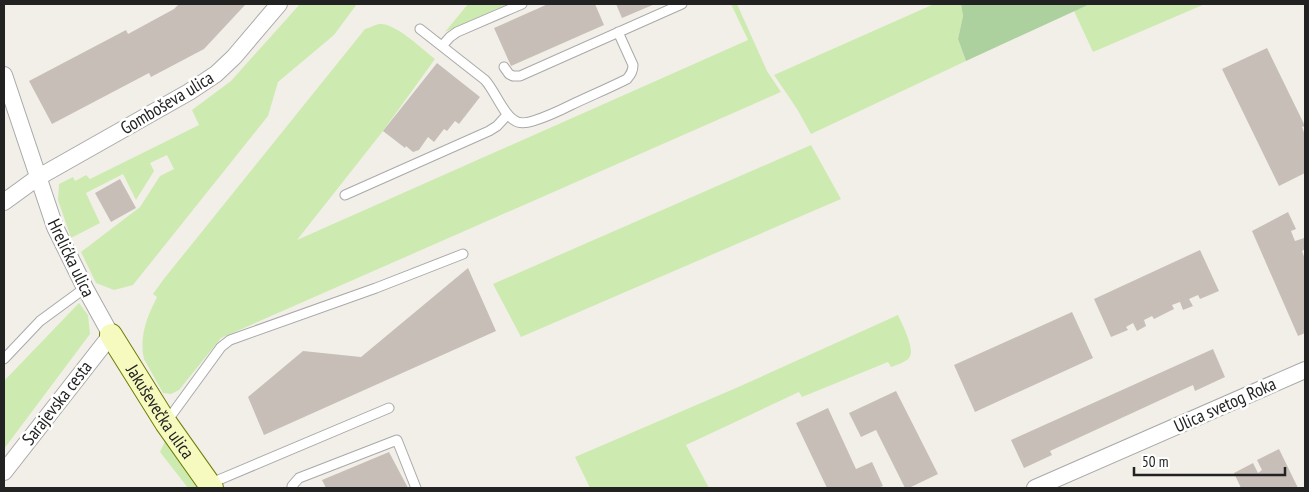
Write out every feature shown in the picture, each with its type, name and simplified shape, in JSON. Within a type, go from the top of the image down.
[{"type":"main road","name":"Jakuševečka ulica","points":[[111,334],[166,423],[210,486]]},
{"type":"street","name":"Gomboševa ulica","points":[[38,178],[184,96],[216,74],[234,57],[279,4]]},
{"type":"street","name":"Hrelićka ulica","points":[[4,75],[55,227],[85,288],[111,334]]},
{"type":"street","points":[[4,202],[38,178]]},
{"type":"street","name":"Sarajevska cesta","points":[[4,472],[111,334]]},
{"type":"street","name":"Ulica svetog Roka","points":[[1036,488],[1305,370]]},
{"type":"lane","points":[[442,46],[457,32],[522,4]]},
{"type":"lane","points":[[504,67],[509,74],[520,76],[682,4]]},
{"type":"lane","points":[[420,29],[485,80],[494,91],[507,115],[518,122],[532,121],[551,114],[627,79],[631,75],[633,65],[618,32]]},
{"type":"lane","points":[[344,195],[488,131],[497,126],[507,115]]},
{"type":"lane","points":[[166,423],[220,347],[230,340],[376,288],[463,254]]},
{"type":"lane","points":[[4,359],[40,321],[85,288]]},
{"type":"lane","points":[[210,486],[389,408]]},
{"type":"lane","points":[[292,488],[299,478],[396,440],[416,488]]},
{"type":"green space","points":[[300,4],[357,4],[334,35],[278,82],[268,116],[133,285],[114,290],[96,283],[81,252],[140,207],[160,176],[174,169],[167,155],[150,163],[154,171],[136,200],[123,174],[86,193],[100,223],[71,238],[58,200],[59,184],[73,177],[75,181],[86,175],[90,179],[199,125],[192,110],[231,81]]},
{"type":"green space","points":[[468,4],[508,4],[445,32]]},
{"type":"green space","points":[[731,4],[737,4],[767,71],[781,92],[221,338],[179,390],[171,394],[163,393],[144,359],[143,351],[145,327],[157,297],[153,294],[365,29],[379,24],[393,27],[435,59],[383,131],[297,240],[748,40]]},
{"type":"green space","points":[[934,4],[961,4],[963,16],[958,39],[966,61],[811,134],[774,75]]},
{"type":"green space","points":[[961,4],[1090,4],[966,61],[958,39],[963,16]]},
{"type":"green space","points":[[1090,4],[1205,4],[1093,52],[1074,11]]},
{"type":"green space","points":[[811,145],[841,199],[521,337],[493,284]]},
{"type":"green space","points":[[79,303],[88,315],[90,334],[4,449],[4,381]]},
{"type":"green space","points":[[898,315],[911,349],[911,354],[906,361],[891,367],[888,362],[802,397],[799,392],[686,445],[709,488],[590,488],[575,457],[736,388]]},
{"type":"green space","points":[[166,439],[202,488],[188,488],[160,452]]},
{"type":"building","points":[[179,4],[245,5],[204,49],[151,77],[149,73],[52,124],[29,81],[126,30],[128,34],[174,9]]},
{"type":"building","points":[[548,4],[595,4],[604,25],[511,66],[494,28]]},
{"type":"building","points":[[616,4],[655,4],[622,18]]},
{"type":"building","points":[[1267,48],[1305,126],[1302,127],[1305,135],[1305,173],[1279,186],[1222,69]]},
{"type":"building","points":[[437,63],[480,97],[459,124],[455,121],[447,131],[444,129],[434,142],[428,137],[419,150],[413,152],[383,131]]},
{"type":"building","points":[[120,179],[136,208],[111,222],[95,193]]},
{"type":"building","points":[[1288,212],[1296,229],[1291,231],[1295,241],[1304,238],[1305,241],[1305,249],[1302,251],[1305,259],[1305,333],[1298,336],[1252,231]]},
{"type":"building","points":[[1200,250],[1219,291],[1200,299],[1198,295],[1189,299],[1193,306],[1183,310],[1180,302],[1172,305],[1174,309],[1154,319],[1152,316],[1144,320],[1146,326],[1137,331],[1133,323],[1126,327],[1128,330],[1111,337],[1094,299]]},
{"type":"building","points":[[468,268],[496,331],[264,435],[248,397],[303,351],[361,357]]},
{"type":"building","points":[[1072,312],[1093,358],[975,412],[954,365]]},
{"type":"building","points":[[1213,349],[1225,377],[1195,391],[1193,385],[1050,451],[1052,455],[1024,468],[1011,440]]},
{"type":"building","points":[[896,391],[938,474],[909,488],[905,488],[876,430],[861,437],[849,413]]},
{"type":"building","points":[[828,408],[856,469],[872,462],[883,486],[878,488],[827,488],[796,423]]},
{"type":"building","points":[[1279,449],[1298,488],[1241,488],[1234,473],[1253,463],[1258,473],[1262,470],[1257,460]]},
{"type":"building","points":[[389,452],[408,488],[326,488],[322,480]]}]
